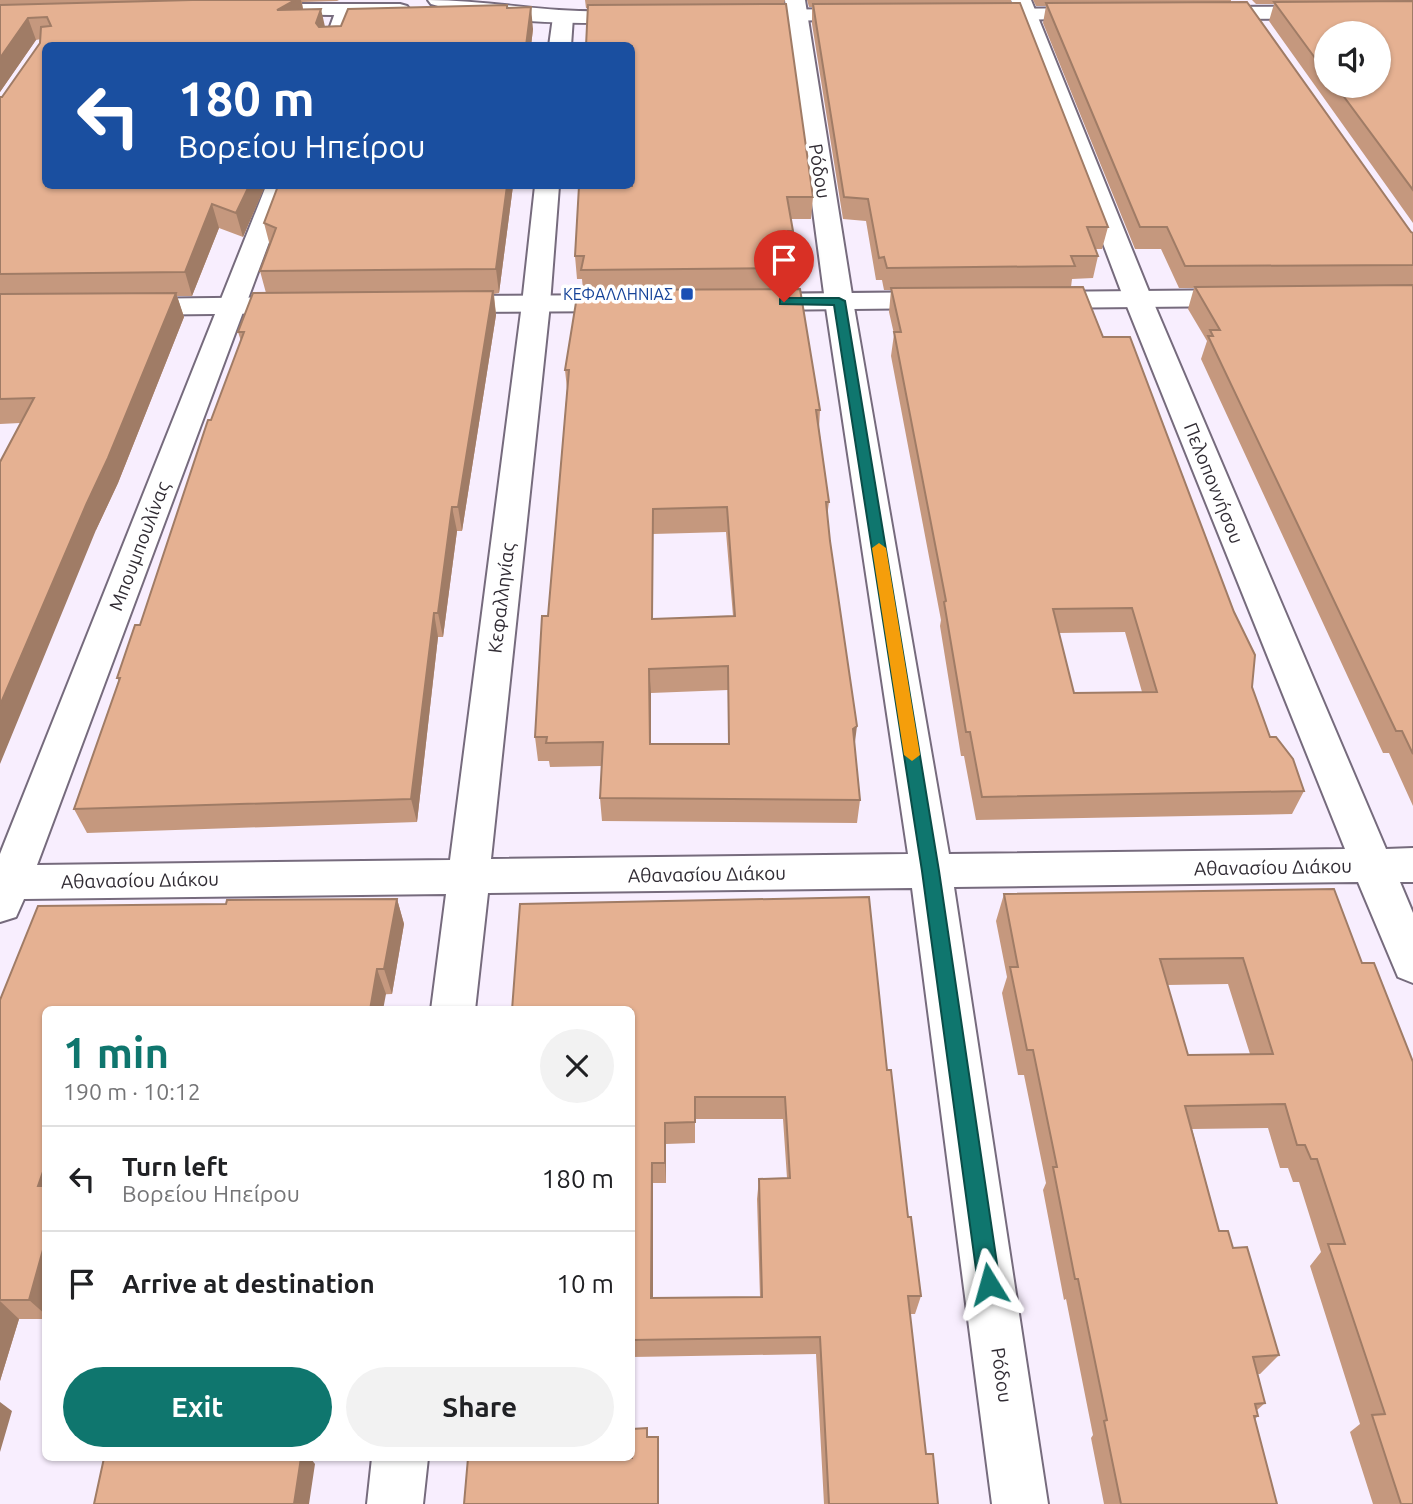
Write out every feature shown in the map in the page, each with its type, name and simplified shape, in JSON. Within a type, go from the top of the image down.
[{"type":"street","points":[[438,0],[467,9]]},
{"type":"street","points":[[498,10],[534,0]]},
{"type":"street","points":[[946,15],[1024,7],[1111,14]]},
{"type":"street","name":"Πελοποννήσου","points":[[1024,7],[1138,299],[1413,964]]},
{"type":"street","points":[[1245,7],[1265,35]]},
{"type":"street","points":[[1180,13],[1245,7],[1413,12]]},
{"type":"street","points":[[714,16],[796,8],[892,15]]},
{"type":"street","name":"Ρόδου","points":[[796,8],[839,301],[931,871],[1020,1504]]},
{"type":"street","points":[[244,11],[467,9],[563,17],[659,16]]},
{"type":"street","points":[[334,42],[346,10]]},
{"type":"street","points":[[560,42],[563,17]]},
{"type":"street","name":"Μπουμπουλίνας","points":[[3,890],[277,189]]},
{"type":"street","name":"Κεφαλληνίας","points":[[453,1006],[536,304],[547,189]]},
{"type":"street","points":[[1016,300],[1275,298]]},
{"type":"street","points":[[729,302],[961,300]]},
{"type":"street","points":[[412,305],[646,303]]},
{"type":"street","points":[[96,307],[329,305]]},
{"type":"street","name":"Αθανασίου Διάκου","points":[[3,890],[468,876],[1413,866]]},
{"type":"street","points":[[395,1504],[400,1461]]},
{"type":"building","points":[[295,0],[277,10],[321,9],[316,23],[319,27],[341,26],[348,9],[507,5],[507,8],[531,7],[527,42],[42,42],[42,189],[248,189],[236,213],[212,204],[185,272],[0,274],[0,97],[40,43],[41,27],[51,26],[47,17],[28,18],[0,58],[0,5]]},
{"type":"building","points":[[1413,1],[1413,190],[1345,98],[1391,98],[1391,21],[1314,21],[1314,57],[1274,2]]},
{"type":"building","points":[[1247,2],[1413,233],[1413,265],[1185,266],[1167,227],[1140,227],[1046,3]]},
{"type":"building","points":[[1020,3],[1108,227],[1087,227],[1098,256],[1071,256],[1075,266],[887,268],[884,257],[879,258],[868,199],[844,197],[813,4]]},
{"type":"building","points":[[786,4],[813,197],[787,197],[793,231],[788,231],[796,268],[581,270],[584,256],[575,256],[579,189],[635,189],[635,42],[586,42],[588,5]]},
{"type":"building","points":[[277,189],[507,189],[496,269],[260,271],[276,228],[264,223]]},
{"type":"building","points":[[1413,285],[1413,754],[1402,731],[1396,731],[1208,336],[1213,336],[1210,330],[1220,330],[1195,287]]},
{"type":"building","points":[[1083,287],[1103,337],[1130,337],[1234,612],[1255,655],[1252,687],[1270,737],[1276,737],[1293,759],[1304,791],[982,797],[970,732],[966,732],[944,602],[946,601],[894,332],[901,332],[891,288]],"holes":[[[1132,608],[1157,692],[1074,693],[1053,609]]]},
{"type":"building","points":[[800,289],[820,410],[816,410],[829,502],[826,502],[830,541],[857,726],[853,729],[860,800],[600,798],[603,742],[546,743],[547,737],[535,737],[542,616],[548,616],[569,370],[565,370],[578,290]],"holes":[[[727,507],[735,616],[652,619],[653,509]],[[728,666],[729,744],[650,744],[649,669]]]},
{"type":"building","points":[[493,291],[458,507],[452,507],[438,613],[434,613],[411,799],[74,809],[120,678],[117,678],[135,625],[140,625],[208,420],[211,420],[244,332],[238,332],[253,293]]},
{"type":"building","points":[[176,293],[108,458],[0,705],[0,462],[34,398],[0,399],[0,294]]},
{"type":"building","points":[[1334,889],[1362,963],[1374,963],[1413,1062],[1413,1504],[1401,1504],[1372,1415],[1385,1414],[1328,1244],[1345,1244],[1317,1159],[1311,1159],[1305,1145],[1297,1145],[1285,1104],[1185,1106],[1219,1231],[1228,1231],[1233,1248],[1247,1247],[1279,1355],[1253,1357],[1265,1403],[1255,1404],[1258,1416],[1254,1416],[1277,1504],[1121,1504],[1104,1421],[1107,1420],[1053,1167],[1057,1167],[1033,1050],[1027,1050],[1010,967],[1018,967],[1004,894]],"holes":[[[1243,958],[1273,1054],[1188,1055],[1160,959]]]},
{"type":"building","points":[[869,897],[887,1070],[891,1070],[908,1217],[911,1217],[921,1296],[908,1296],[926,1454],[933,1454],[938,1504],[829,1504],[820,1337],[635,1340],[635,1006],[512,1006],[520,904]],"holes":[[[695,1097],[785,1097],[790,1178],[759,1179],[762,1297],[651,1298],[652,1163],[665,1163],[665,1123],[695,1122]]]},
{"type":"building","points":[[397,899],[384,969],[377,969],[371,1006],[42,1006],[42,1174],[38,1186],[42,1186],[42,1253],[29,1300],[0,1300],[0,1000],[38,906],[226,904],[227,900]]},
{"type":"building","points":[[647,1428],[647,1437],[658,1437],[658,1504],[464,1504],[468,1461],[635,1461],[635,1429]]},
{"type":"building","points":[[103,1461],[301,1461],[294,1504],[94,1504]]},
{"type":"slow traffic","points":[[879,548],[912,755]]},
{"type":"place","name":"ΚΕΦΑΛΛΗΝΙΑΣ","points":[[687,294]]},
{"type":"route","points":[[784,302],[839,301],[931,871],[989,1284]]}]
